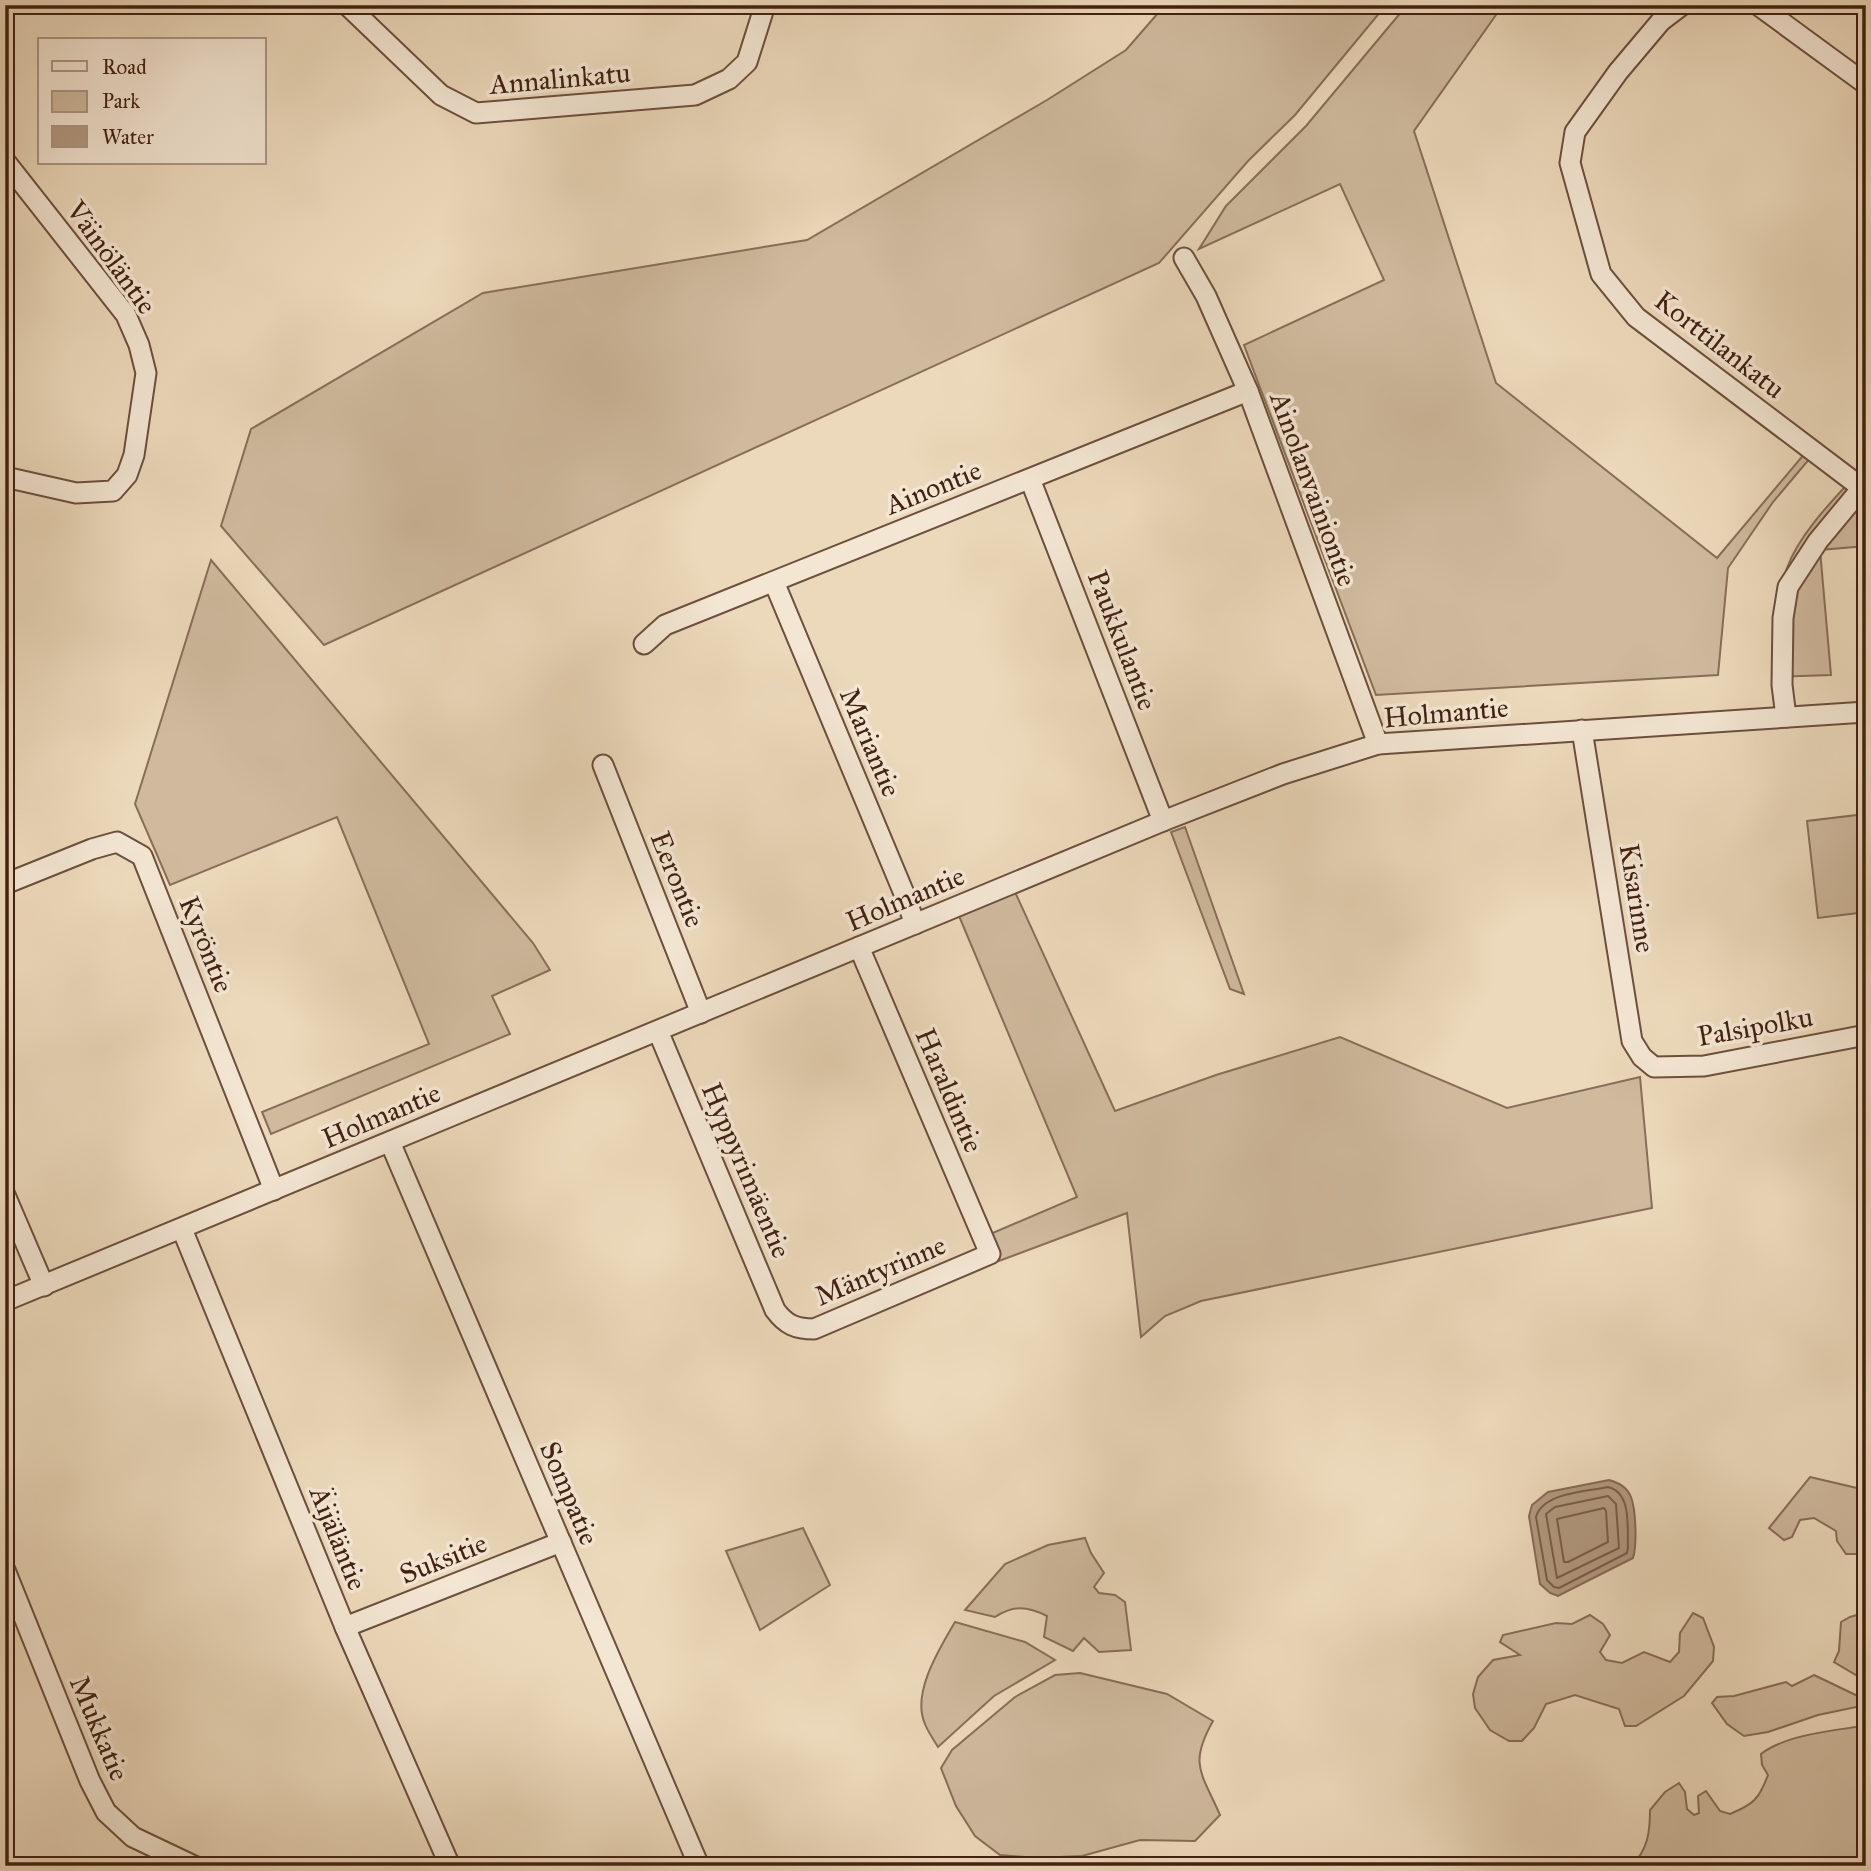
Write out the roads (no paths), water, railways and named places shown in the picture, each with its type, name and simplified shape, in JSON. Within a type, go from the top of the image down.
[{"type":"street","name":"Annalinkatu","points":[[347,5],[441,95],[476,113],[695,95],[729,79],[747,62],[765,5]]},
{"type":"street","name":"Korttilankatu","points":[[1682,5],[1661,21],[1618,72],[1575,132],[1570,163],[1601,274],[1636,317],[1864,485]]},
{"type":"street","points":[[1758,5],[1866,84]]},
{"type":"street","name":"Väinöläntie","points":[[5,161],[126,315],[139,345],[146,373],[134,455],[127,475],[113,491],[76,493],[5,477]]},
{"type":"street","name":"Ainolanvainiontie","points":[[1184,258],[1206,296],[1248,391],[1378,744]]},
{"type":"street","name":"Ainontie","points":[[644,644],[665,625],[1248,391]]},
{"type":"street","name":"Paukkulantie","points":[[1030,479],[1163,821]]},
{"type":"street","points":[[1786,717],[1782,685],[1783,618],[1788,587],[1818,541],[1864,485]]},
{"type":"street","name":"Mariantie","points":[[774,582],[915,924]]},
{"type":"street","name":"Holmantie","points":[[5,1301],[1163,821],[1283,774],[1378,744],[1866,712]]},
{"type":"street","name":"Kisarinne","points":[[1583,730],[1632,1041],[1642,1057],[1654,1067]]},
{"type":"street","name":"Eerontie","points":[[603,765],[702,1013]]},
{"type":"street","name":"Kyröntie","points":[[5,884],[92,849],[117,842],[142,856],[274,1190]]},
{"type":"street","name":"Haraldintie","points":[[859,947],[990,1254]]},
{"type":"street","name":"Hyppyrimäentie","points":[[658,1031],[775,1310],[791,1326]]},
{"type":"street","name":"Palsipolku","points":[[1654,1067],[1704,1066],[1866,1035]]},
{"type":"street","name":"Sompatie","points":[[390,1142],[699,1866]]},
{"type":"street","points":[[5,1195],[44,1286]]},
{"type":"street","name":"Äijäläntie","points":[[182,1229],[345,1627],[450,1866]]},
{"type":"street","name":"Mäntyrinne","points":[[791,1326],[814,1329],[990,1254]]},
{"type":"street","name":"Suksitie","points":[[345,1627],[561,1542]]},
{"type":"street","name":"Mukkatie","points":[[5,1570],[90,1781],[106,1812],[133,1837],[194,1866]]},
{"type":"water","points":[[1609,1480],[1622,1486],[1631,1497],[1635,1528],[1633,1558],[1558,1596],[1550,1593],[1540,1584],[1529,1516],[1532,1505],[1548,1492]]}]
